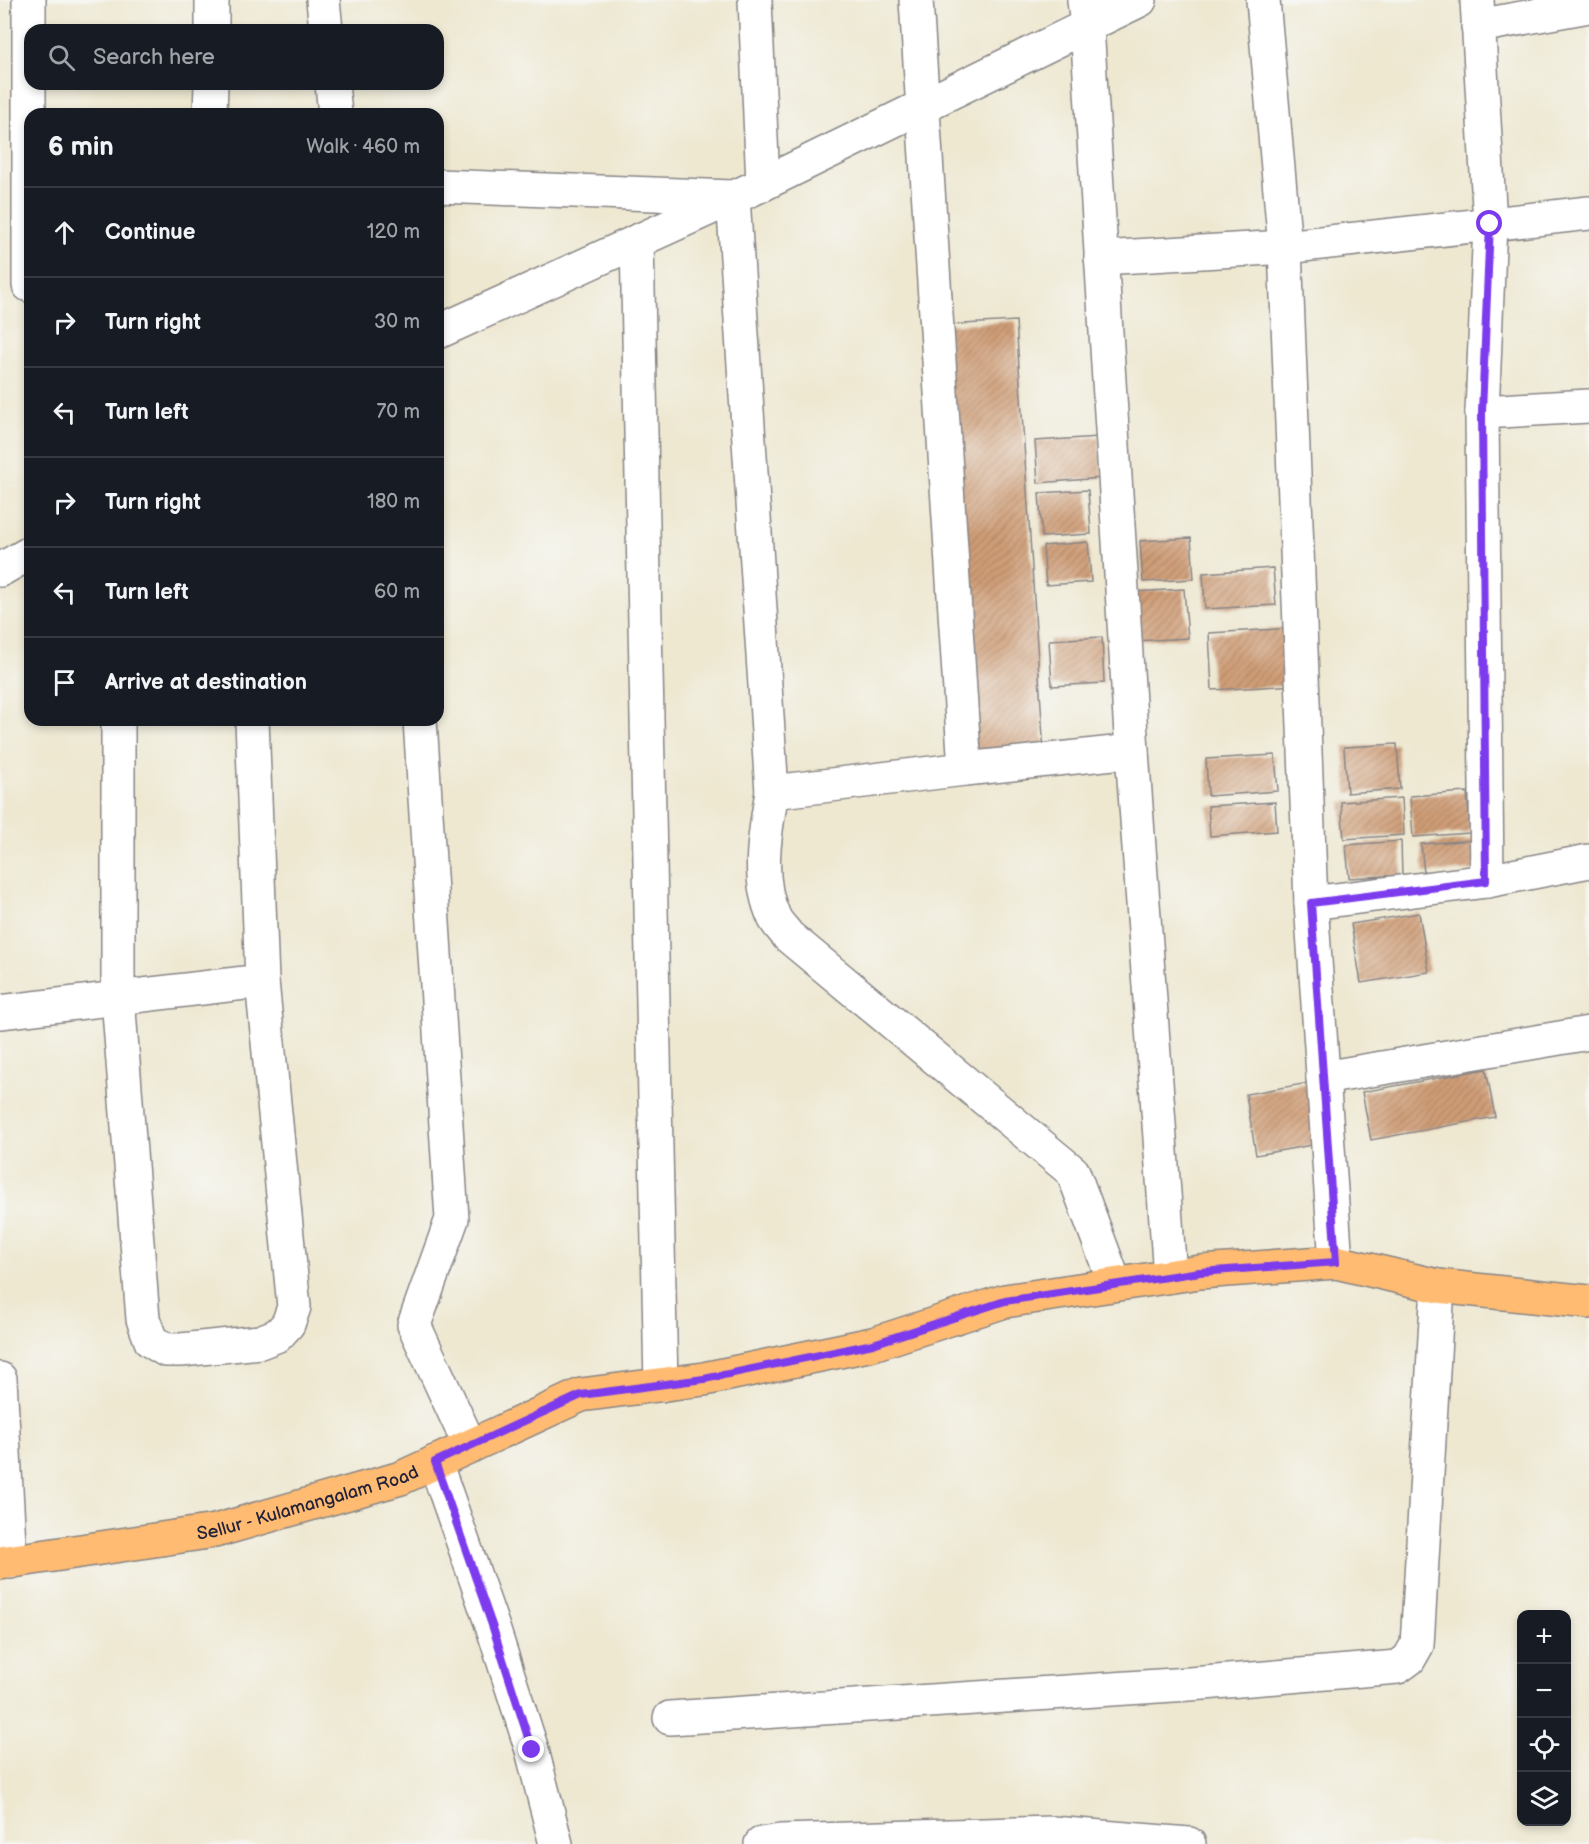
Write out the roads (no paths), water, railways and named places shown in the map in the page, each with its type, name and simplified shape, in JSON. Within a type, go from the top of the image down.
[{"type":"main road","name":"Sellur - Kulamangalam Road","points":[[5,1563],[215,1531],[401,1478],[581,1395],[704,1379],[873,1344],[1005,1301],[1200,1272],[1336,1262],[1438,1286],[1589,1302]]},
{"type":"street","points":[[28,24],[29,0]]},
{"type":"street","points":[[212,0],[212,24]]},
{"type":"street","points":[[323,0],[325,24]]},
{"type":"street","points":[[755,0],[763,184]]},
{"type":"street","points":[[916,0],[965,768]]},
{"type":"street","points":[[444,329],[763,184],[923,106],[1085,13],[1140,0]]},
{"type":"street","points":[[1263,0],[1285,248],[1311,903],[1336,1262]]},
{"type":"street","points":[[1486,881],[1482,412],[1490,224],[1477,13],[1589,6]]},
{"type":"street","points":[[1085,13],[1132,751],[1170,1276]]},
{"type":"street","points":[[26,90],[26,108]]},
{"type":"street","points":[[210,108],[211,90]]},
{"type":"street","points":[[333,90],[334,108]]},
{"type":"street","points":[[20,285],[24,158]]},
{"type":"street","points":[[444,186],[733,197]]},
{"type":"street","points":[[733,197],[772,792],[765,836],[764,884],[774,918],[788,936],[1073,1172],[1115,1284]]},
{"type":"street","points":[[1101,258],[1285,248],[1589,213]]},
{"type":"street","points":[[637,241],[660,1385]]},
{"type":"street","points":[[1482,412],[1589,406]]},
{"type":"street","points":[[0,570],[24,556]]},
{"type":"street","points":[[118,726],[118,998],[143,1319],[151,1341],[165,1350],[260,1342],[278,1335],[288,1324],[294,1307],[262,981],[252,726]]},
{"type":"street","points":[[420,726],[452,1218],[414,1325],[470,1446]]},
{"type":"street","points":[[772,792],[965,768],[1132,751]]},
{"type":"street","points":[[1311,903],[1486,881],[1589,861]]},
{"type":"street","points":[[0,1012],[262,981]]},
{"type":"street","points":[[1323,1078],[1589,1033]]},
{"type":"street","points":[[670,1718],[1204,1683],[1398,1667],[1409,1659],[1417,1645],[1438,1286]]},
{"type":"street","points":[[0,1379],[5,1563]]},
{"type":"street","points":[[435,1462],[518,1705],[556,1844]]},
{"type":"street","points":[[761,1844],[780,1841],[1052,1833],[1189,1844]]}]
